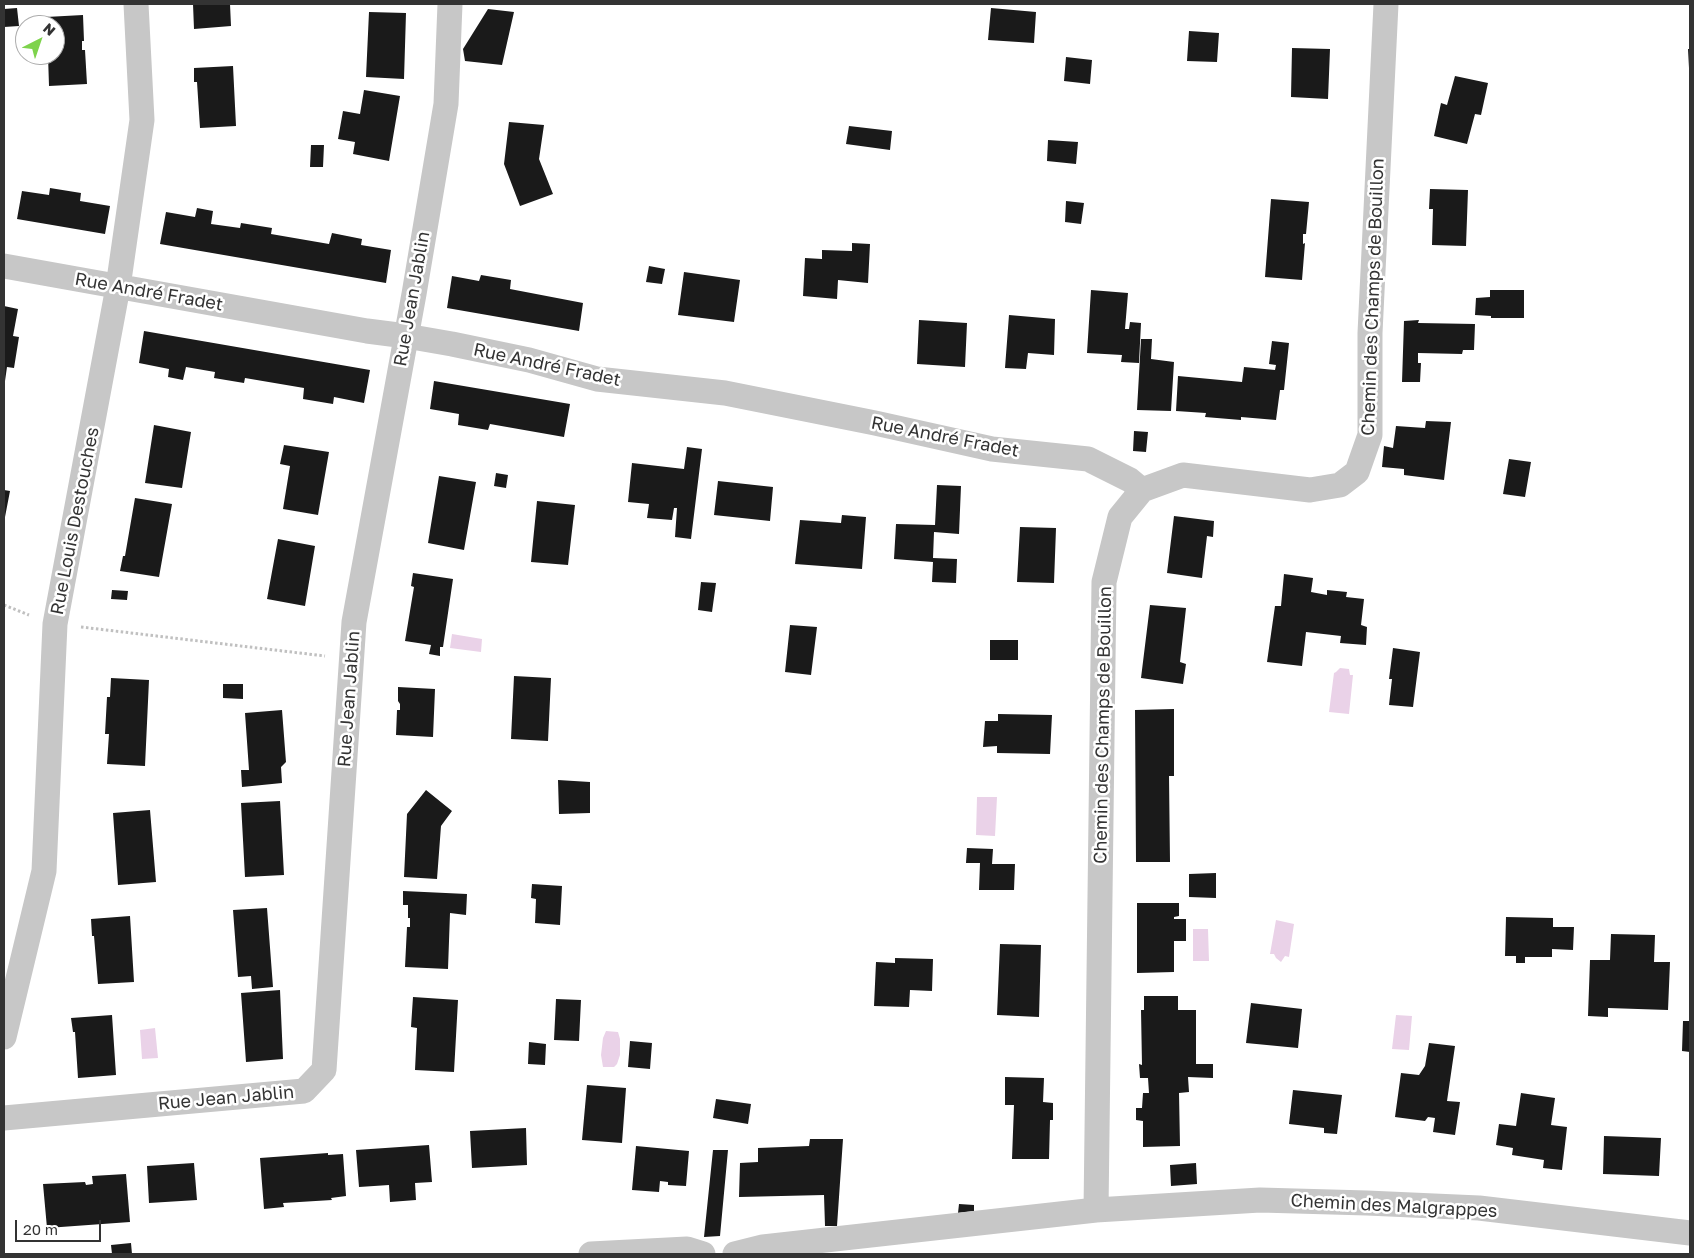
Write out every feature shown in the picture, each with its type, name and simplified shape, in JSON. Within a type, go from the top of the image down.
[{"type":"street","name":"Rue Louis Destouches","points":[[4,1038],[44,871],[55,624],[118,286],[142,120],[136,4]]},
{"type":"street","name":"Rue Jean Jablin","points":[[4,1118],[304,1092],[324,1070],[354,622],[446,104],[450,4]]},
{"type":"street","name":"Chemin des Champs de Bouillon","points":[[1096,1210],[1104,582],[1120,517],[1142,490],[1183,475],[1310,490],[1340,485],[1356,472],[1370,435],[1370,333],[1386,4]]},
{"type":"street","name":"Rue André Fradet","points":[[4,266],[367,332],[406,336],[528,360],[597,380],[725,393],[992,449],[1088,459],[1130,480],[1142,490]]},
{"type":"street","name":"Chemin des Malgrappes","points":[[1096,1210],[1260,1200],[1367,1203],[1479,1208],[1690,1233]]},
{"type":"street","points":[[735,1254],[763,1247],[1096,1210]]},
{"type":"street","points":[[591,1254],[687,1249],[703,1254]]},
{"type":"path","points":[[4,605],[55,624],[351,660]]},
{"type":"shaded area","points":[[452,634],[482,639],[481,652],[450,648]]},
{"type":"shaded area","points":[[1340,668],[1349,669],[1350,675],[1353,675],[1349,714],[1329,712],[1334,673]]},
{"type":"shaded area","points":[[977,797],[997,797],[995,836],[976,835]]},
{"type":"shaded area","points":[[1276,920],[1294,924],[1289,957],[1285,956],[1281,962],[1274,954],[1270,954]]},
{"type":"shaded area","points":[[1193,929],[1208,929],[1209,961],[1193,961]]},
{"type":"shaded area","points":[[1396,1015],[1412,1016],[1409,1050],[1392,1049]]},
{"type":"shaded area","points":[[155,1028],[158,1058],[142,1059],[140,1030]]},
{"type":"shaded area","points":[[606,1031],[618,1032],[620,1039],[620,1055],[614,1067],[603,1067],[601,1055],[603,1038]]},
{"type":"building","points":[[193,4],[230,4],[231,26],[194,29]]},
{"type":"building","points":[[17,8],[18,15],[15,15],[15,26],[4,27],[4,9]]},
{"type":"building","points":[[991,8],[1036,12],[1034,43],[988,40]]},
{"type":"building","points":[[488,9],[514,12],[502,65],[465,61],[463,49]]},
{"type":"building","points":[[369,12],[406,13],[404,79],[366,77]]},
{"type":"building","points":[[83,15],[84,41],[82,41],[82,50],[85,50],[87,84],[49,86],[48,65],[65,65],[65,16]]},
{"type":"building","points":[[1189,31],[1219,33],[1217,62],[1187,61]]},
{"type":"building","points":[[1292,48],[1330,49],[1328,99],[1291,97]]},
{"type":"building","points":[[1688,49],[1690,49],[1690,68],[1689,68]]},
{"type":"building","points":[[1066,57],[1092,60],[1090,84],[1064,81]]},
{"type":"building","points":[[233,66],[236,126],[200,128],[197,82],[194,82],[194,68]]},
{"type":"building","points":[[1455,76],[1488,83],[1481,115],[1475,114],[1467,144],[1434,136],[1441,103],[1447,105]]},
{"type":"building","points":[[364,90],[400,96],[389,161],[353,154],[355,142],[338,139],[343,111],[360,114]]},
{"type":"building","points":[[509,122],[544,125],[539,159],[553,194],[520,206],[504,164]]},
{"type":"building","points":[[849,126],[892,131],[890,150],[846,144]]},
{"type":"building","points":[[1048,140],[1078,142],[1076,164],[1047,161]]},
{"type":"building","points":[[311,145],[324,145],[323,167],[310,167]]},
{"type":"building","points":[[50,188],[81,193],[80,201],[110,206],[105,234],[17,219],[22,191],[49,195]]},
{"type":"building","points":[[1430,189],[1468,190],[1466,246],[1432,245],[1433,209],[1429,209]]},
{"type":"building","points":[[1271,199],[1309,202],[1306,234],[1303,234],[1303,244],[1305,243],[1302,280],[1265,277]]},
{"type":"building","points":[[1066,201],[1084,203],[1081,224],[1065,222]]},
{"type":"building","points":[[197,208],[213,211],[211,224],[240,228],[241,223],[272,228],[271,234],[329,244],[332,233],[362,239],[361,245],[391,250],[386,283],[160,244],[166,212],[195,217]]},
{"type":"building","points":[[852,243],[870,244],[868,283],[838,280],[837,299],[803,296],[805,258],[822,259],[822,250],[852,251]]},
{"type":"building","points":[[649,266],[665,269],[662,284],[646,282]]},
{"type":"building","points":[[684,272],[740,280],[734,322],[678,315]]},
{"type":"building","points":[[481,275],[511,280],[510,289],[583,303],[579,331],[447,308],[452,276],[479,281]]},
{"type":"building","points":[[1091,290],[1128,293],[1125,329],[1129,329],[1130,322],[1141,323],[1139,363],[1121,362],[1122,355],[1087,353]]},
{"type":"building","points":[[1490,290],[1524,290],[1524,318],[1491,318],[1491,316],[1475,315],[1476,298],[1490,297]]},
{"type":"building","points":[[4,306],[18,309],[13,336],[19,337],[14,368],[7,367],[5,381]]},
{"type":"building","points":[[1009,315],[1055,319],[1054,355],[1028,353],[1026,369],[1005,368]]},
{"type":"building","points":[[919,320],[967,323],[965,367],[917,364]]},
{"type":"building","points":[[1419,320],[1418,323],[1475,324],[1474,350],[1463,350],[1462,354],[1418,353],[1418,363],[1421,363],[1420,382],[1402,382],[1404,321]]},
{"type":"building","points":[[144,331],[370,370],[364,403],[334,397],[333,404],[303,399],[304,388],[245,378],[244,383],[214,378],[215,372],[186,367],[183,380],[168,377],[169,369],[139,363]]},
{"type":"building","points":[[1141,339],[1152,339],[1151,359],[1174,362],[1171,411],[1137,410]]},
{"type":"building","points":[[1272,341],[1289,343],[1284,390],[1280,390],[1276,420],[1241,417],[1241,420],[1205,417],[1206,413],[1176,411],[1178,376],[1242,382],[1244,367],[1275,370],[1276,365],[1269,364]]},
{"type":"building","points":[[434,381],[570,404],[564,437],[490,424],[488,430],[458,425],[459,414],[430,409]]},
{"type":"building","points":[[1426,421],[1451,422],[1444,480],[1404,475],[1404,469],[1382,467],[1384,446],[1393,448],[1396,426],[1425,428]]},
{"type":"building","points":[[154,425],[191,432],[182,488],[145,483]]},
{"type":"building","points":[[1134,431],[1148,432],[1146,452],[1133,451]]},
{"type":"building","points":[[284,445],[329,452],[318,515],[283,509],[290,466],[280,464]]},
{"type":"building","points":[[687,447],[702,449],[691,539],[675,537],[677,508],[674,508],[672,520],[647,518],[649,504],[628,502],[632,463],[684,469]]},
{"type":"building","points":[[1509,459],[1531,462],[1525,497],[1503,494]]},
{"type":"building","points":[[496,473],[508,475],[506,488],[494,486]]},
{"type":"building","points":[[439,476],[476,482],[464,550],[428,543]]},
{"type":"building","points":[[718,481],[773,487],[770,521],[714,515]]},
{"type":"building","points":[[937,485],[961,486],[959,534],[934,532],[933,558],[957,559],[956,583],[932,582],[933,562],[894,559],[896,524],[935,525]]},
{"type":"building","points":[[4,490],[10,491],[5,517],[4,517]]},
{"type":"building","points":[[135,498],[172,504],[159,577],[120,571],[123,556],[125,556]]},
{"type":"building","points":[[537,501],[575,505],[568,565],[531,562]]},
{"type":"building","points":[[842,515],[866,517],[862,569],[795,564],[800,520],[841,523]]},
{"type":"building","points":[[1174,516],[1214,521],[1213,537],[1207,536],[1202,578],[1167,573]]},
{"type":"building","points":[[1020,527],[1056,528],[1054,583],[1017,582]]},
{"type":"building","points":[[278,539],[315,546],[305,606],[267,599]]},
{"type":"building","points":[[413,573],[453,579],[440,656],[429,654],[431,645],[405,641],[414,587],[411,586]]},
{"type":"building","points":[[1284,574],[1313,578],[1311,592],[1327,595],[1327,590],[1347,592],[1346,597],[1364,599],[1361,625],[1367,627],[1366,645],[1340,643],[1341,636],[1306,632],[1302,666],[1267,662],[1275,606],[1281,606]]},
{"type":"building","points":[[701,582],[716,583],[712,612],[698,610]]},
{"type":"building","points":[[112,590],[128,591],[127,600],[111,599]]},
{"type":"building","points":[[1150,605],[1186,608],[1180,662],[1186,664],[1183,684],[1141,678]]},
{"type":"building","points":[[790,625],[817,627],[811,675],[785,672]]},
{"type":"building","points":[[990,640],[1018,640],[1018,660],[990,660]]},
{"type":"building","points":[[1393,648],[1420,652],[1413,707],[1389,705],[1392,679],[1389,679]]},
{"type":"building","points":[[514,676],[551,678],[548,741],[511,739]]},
{"type":"building","points":[[111,678],[149,680],[145,766],[107,764],[109,734],[105,734],[107,697],[110,697]]},
{"type":"building","points":[[223,684],[243,684],[243,699],[223,698]]},
{"type":"building","points":[[398,687],[435,689],[433,737],[396,735],[397,710],[400,710]]},
{"type":"building","points":[[1174,709],[1174,776],[1169,776],[1170,862],[1136,862],[1135,710]]},
{"type":"building","points":[[282,710],[286,762],[281,767],[282,783],[242,787],[241,770],[249,770],[245,713]]},
{"type":"building","points":[[998,714],[1052,715],[1050,754],[997,753],[997,746],[983,747],[985,721],[998,721]]},
{"type":"building","points":[[558,780],[590,782],[590,813],[559,814]]},
{"type":"building","points":[[426,790],[452,811],[441,826],[437,879],[404,877],[407,814]]},
{"type":"building","points":[[280,801],[284,875],[245,877],[241,803]]},
{"type":"building","points":[[150,810],[156,882],[118,885],[113,813]]},
{"type":"building","points":[[967,848],[993,849],[992,864],[1015,864],[1014,890],[979,890],[980,863],[966,863]]},
{"type":"building","points":[[1216,873],[1216,898],[1189,897],[1189,874]]},
{"type":"building","points":[[532,884],[562,886],[560,925],[535,923],[536,899],[531,898]]},
{"type":"building","points":[[403,891],[467,894],[466,915],[450,913],[448,969],[405,967],[407,927],[410,927],[410,918],[408,918],[408,905],[403,905]]},
{"type":"building","points":[[1137,903],[1179,903],[1179,916],[1174,917],[1174,919],[1186,919],[1186,941],[1174,941],[1174,972],[1137,973]]},
{"type":"building","points":[[267,908],[273,987],[252,989],[251,976],[238,977],[233,910]]},
{"type":"building","points":[[130,916],[134,982],[98,984],[91,919]]},
{"type":"building","points":[[1506,917],[1553,918],[1553,927],[1574,927],[1573,950],[1552,949],[1552,957],[1525,957],[1525,963],[1516,963],[1516,956],[1505,956]]},
{"type":"building","points":[[1611,934],[1655,935],[1654,962],[1670,962],[1668,1010],[1608,1008],[1608,1017],[1588,1016],[1590,960],[1610,960]]},
{"type":"building","points":[[1000,944],[1041,945],[1039,1017],[997,1015]]},
{"type":"building","points":[[895,958],[933,959],[932,991],[910,990],[909,1007],[874,1006],[876,962],[895,963]]},
{"type":"building","points":[[280,990],[283,1059],[246,1062],[241,993]]},
{"type":"building","points":[[1144,996],[1178,996],[1178,1010],[1196,1010],[1196,1064],[1213,1064],[1213,1078],[1188,1077],[1189,1092],[1179,1093],[1180,1146],[1143,1147],[1143,1121],[1136,1120],[1136,1108],[1142,1108],[1143,1093],[1149,1093],[1148,1078],[1140,1078],[1139,1064],[1142,1065],[1141,1010],[1144,1010]]},
{"type":"building","points":[[413,997],[458,1000],[454,1072],[415,1070],[417,1028],[411,1027]]},
{"type":"building","points":[[556,999],[581,1000],[579,1041],[554,1040]]},
{"type":"building","points":[[1251,1003],[1302,1009],[1298,1048],[1246,1043]]},
{"type":"building","points":[[112,1015],[116,1075],[78,1078],[75,1032],[73,1032],[71,1018]]},
{"type":"building","points":[[1683,1021],[1690,1021],[1690,1052],[1682,1051]]},
{"type":"building","points":[[630,1041],[652,1043],[650,1069],[628,1067]]},
{"type":"building","points":[[529,1042],[546,1044],[545,1065],[528,1064]]},
{"type":"building","points":[[1429,1043],[1455,1046],[1447,1101],[1460,1102],[1455,1135],[1433,1132],[1435,1118],[1428,1117],[1425,1121],[1395,1117],[1401,1073],[1419,1075],[1425,1066]]},
{"type":"building","points":[[1005,1077],[1044,1078],[1043,1102],[1053,1103],[1053,1120],[1050,1120],[1049,1159],[1012,1159],[1014,1105],[1005,1105]]},
{"type":"building","points":[[587,1085],[626,1088],[622,1143],[582,1140]]},
{"type":"building","points":[[1293,1090],[1342,1095],[1337,1134],[1324,1133],[1324,1128],[1289,1124]]},
{"type":"building","points":[[1521,1093],[1555,1098],[1551,1125],[1567,1127],[1562,1170],[1543,1168],[1544,1160],[1512,1155],[1513,1148],[1496,1145],[1499,1124],[1516,1126]]},
{"type":"building","points":[[716,1099],[751,1104],[748,1124],[713,1118]]},
{"type":"building","points":[[526,1128],[527,1165],[472,1168],[470,1131]]},
{"type":"building","points":[[1604,1136],[1661,1138],[1659,1176],[1603,1174]]},
{"type":"building","points":[[810,1139],[843,1139],[837,1226],[825,1226],[824,1195],[739,1197],[740,1163],[758,1162],[758,1148],[809,1146]]},
{"type":"building","points":[[429,1145],[432,1182],[415,1183],[416,1200],[390,1202],[389,1185],[359,1187],[356,1150]]},
{"type":"building","points":[[636,1146],[689,1151],[686,1186],[668,1185],[668,1182],[660,1181],[659,1192],[632,1190]]},
{"type":"building","points":[[713,1150],[728,1150],[720,1236],[704,1237]]},
{"type":"building","points":[[328,1153],[328,1155],[343,1154],[346,1196],[331,1198],[332,1200],[283,1203],[284,1207],[264,1209],[260,1158]]},
{"type":"building","points":[[194,1163],[197,1200],[149,1203],[147,1166]]},
{"type":"building","points":[[1196,1163],[1197,1184],[1171,1186],[1170,1165]]},
{"type":"building","points":[[126,1174],[130,1222],[47,1228],[43,1184],[85,1182],[86,1185],[93,1184],[92,1176]]},
{"type":"building","points":[[959,1204],[974,1205],[974,1211],[958,1213]]},
{"type":"building","points":[[131,1243],[132,1254],[112,1254],[111,1245]]}]
